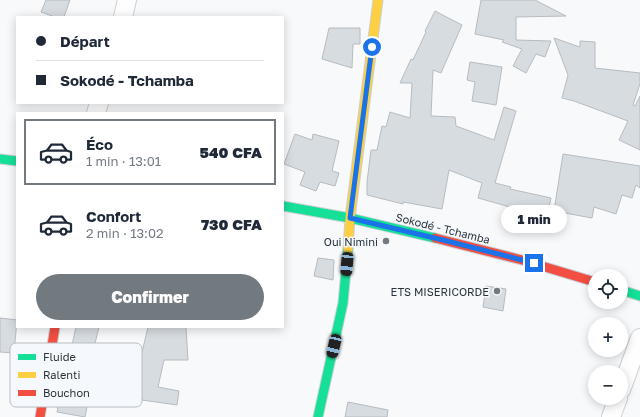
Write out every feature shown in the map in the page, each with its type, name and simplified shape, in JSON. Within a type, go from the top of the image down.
[{"type":"street","points":[[123,16],[127,0]]},
{"type":"street","points":[[318,417],[343,303],[350,218],[378,0]]},
{"type":"street","points":[[0,159],[16,161]]},
{"type":"street","name":"Sokodé - Tchamba","points":[[284,206],[350,218],[522,260],[588,280]]},
{"type":"street","points":[[628,292],[640,296]]},
{"type":"street","points":[[52,343],[55,328]]},
{"type":"street","points":[[628,371],[640,338]]},
{"type":"street","points":[[611,417],[615,405]]},
{"type":"street","points":[[40,417],[42,407]]},
{"type":"building","points":[[46,0],[70,0],[64,16],[52,16],[41,12]]},
{"type":"building","points":[[481,0],[535,0],[566,16],[516,17],[516,40],[551,41],[545,57],[536,54],[526,73],[513,66],[522,49],[502,42],[504,40],[475,34]]},
{"type":"building","points":[[435,11],[462,25],[441,73],[433,70],[431,116],[455,117],[456,126],[494,140],[504,107],[516,111],[495,183],[511,187],[510,189],[551,198],[547,216],[478,198],[482,183],[449,170],[442,209],[403,202],[403,204],[367,195],[371,150],[377,150],[382,126],[386,127],[390,112],[410,118],[412,83],[400,83],[411,59],[413,60]]},
{"type":"building","points":[[329,28],[360,28],[360,44],[353,44],[352,68],[322,59]]},
{"type":"building","points":[[554,38],[580,47],[580,41],[595,42],[595,68],[640,73],[640,84],[633,105],[635,106],[640,96],[640,150],[619,140],[628,121],[562,98],[568,75]]},
{"type":"building","points":[[470,62],[502,67],[496,105],[472,101],[475,82],[467,80]]},
{"type":"building","points":[[295,134],[312,140],[313,134],[339,141],[332,171],[339,173],[335,186],[320,182],[316,191],[300,185],[305,172],[284,164]]},
{"type":"building","points":[[563,154],[640,166],[640,188],[636,185],[632,198],[622,195],[616,214],[594,207],[592,218],[554,211]]},
{"type":"building","points":[[318,258],[334,260],[333,280],[314,276]]},
{"type":"building","points":[[486,286],[506,289],[503,311],[483,307]]},
{"type":"building","points":[[0,318],[16,320],[15,343],[10,343],[10,353],[0,352]]},
{"type":"building","points":[[76,328],[99,328],[95,343],[72,343]]},
{"type":"building","points":[[148,328],[186,328],[188,360],[164,360],[158,387],[179,391],[177,405],[142,400],[142,352]]},
{"type":"building","points":[[348,402],[388,410],[387,417],[345,417]]},
{"type":"building","points":[[58,407],[87,407],[85,417],[57,412]]},
{"type":"traffic: fast","points":[[0,159],[16,161]]},
{"type":"traffic: fast","points":[[284,206],[350,218],[435,238]]},
{"type":"traffic: fast","points":[[318,417],[343,303],[348,249]]},
{"type":"traffic: fast","points":[[628,292],[640,296]]},
{"type":"traffic: slow","points":[[348,249],[350,218],[378,0]]},
{"type":"traffic: jam","points":[[435,238],[522,260],[588,280]]},
{"type":"traffic: jam","points":[[52,343],[55,328]]},
{"type":"traffic: jam","points":[[40,417],[42,407]]},
{"type":"place","name":"Oui Nimini","points":[[386,241]]},
{"type":"place","name":"ETS MISERICORDE","points":[[497,291]]},
{"type":"route","points":[[372,47],[350,218],[534,263]]}]
